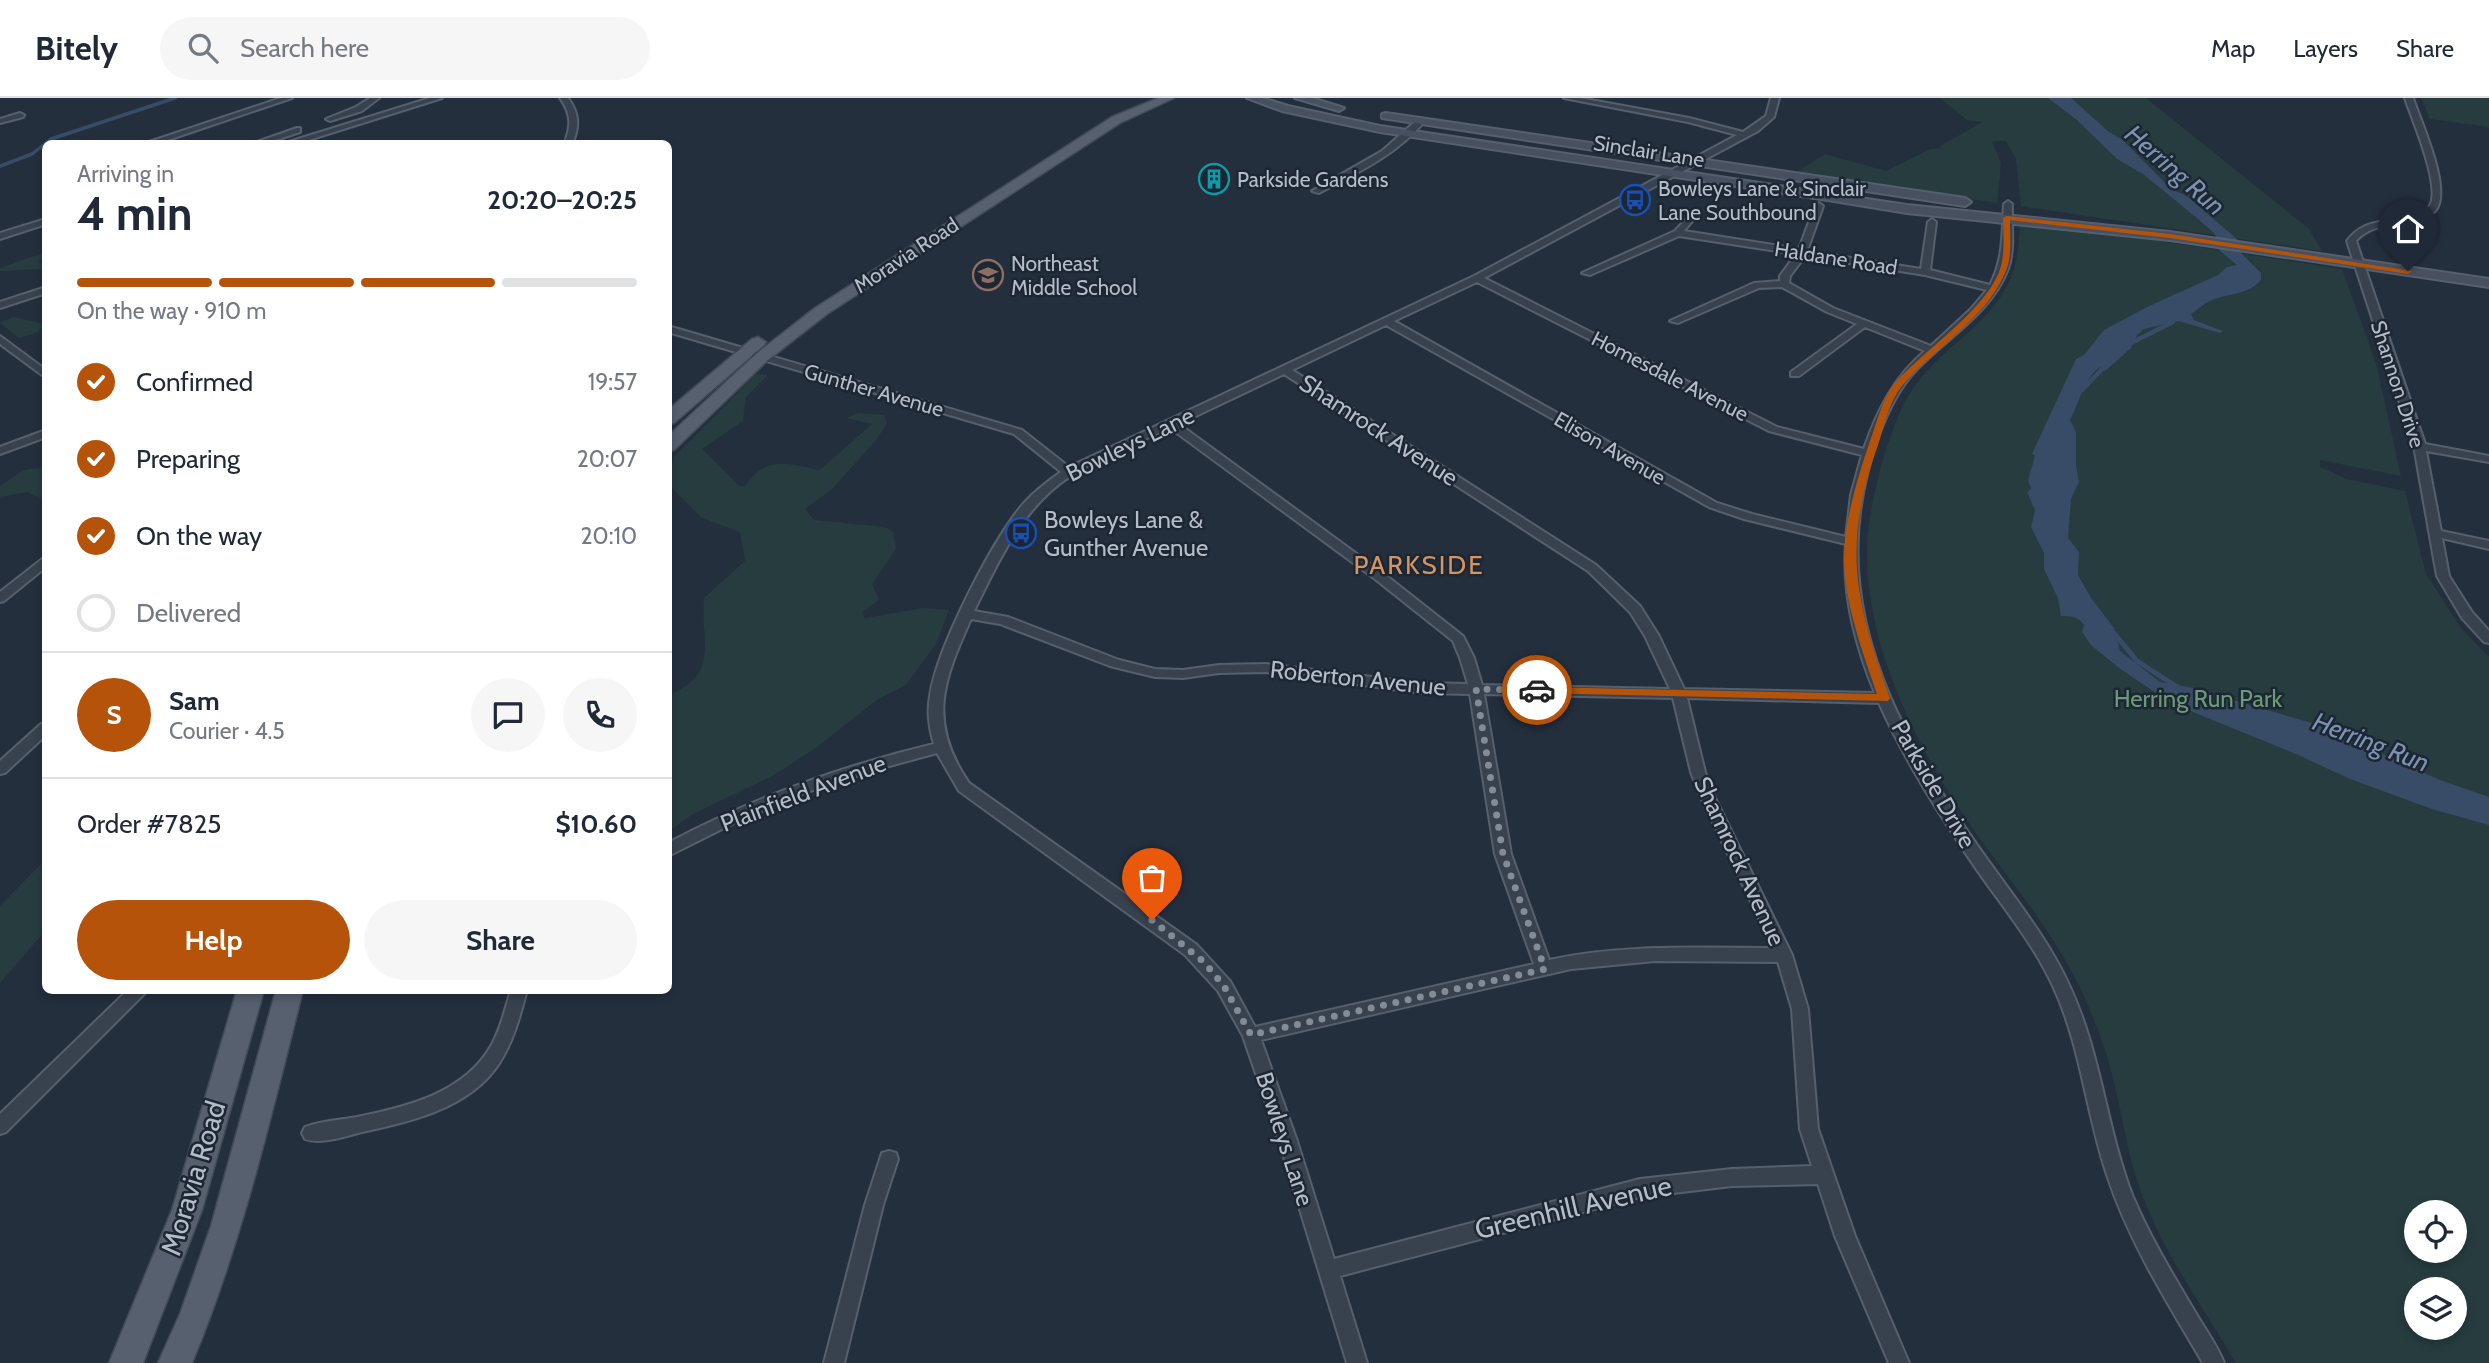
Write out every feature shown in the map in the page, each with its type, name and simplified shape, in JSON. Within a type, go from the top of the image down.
[{"type":"main road","name":"Moravia Road","points":[[672,416],[753,354],[832,288],[1097,119],[1141,98]]},
{"type":"main road","name":"Moravia Road","points":[[672,442],[753,354],[1116,120],[1168,98]]},
{"type":"main road","name":"Sinclair Lane","points":[[1251,98],[1318,116],[1410,134],[1907,209],[2007,210]]},
{"type":"main road","points":[[1300,98],[1355,111]]},
{"type":"main road","name":"Sinclair Lane","points":[[1379,115],[2489,283]]},
{"type":"main road","name":"Moravia Road","points":[[126,1363],[187,1210],[250,994]]},
{"type":"main road","name":"Moravia Road","points":[[175,1363],[220,1252],[245,1167],[289,994]]},
{"type":"street","points":[[158,140],[288,98]]},
{"type":"street","points":[[320,123],[359,109],[375,98]]},
{"type":"street","points":[[299,140],[438,98]]},
{"type":"street","points":[[564,98],[572,108],[575,121],[569,140]]},
{"type":"street","points":[[1568,98],[1689,120],[1745,135]]},
{"type":"street","name":"Bowleys Lane","points":[[1357,1363],[1251,1035],[1224,986],[1204,962],[1094,878],[978,800],[954,774],[942,747],[935,714],[936,699],[959,626],[1024,511],[1052,483],[1068,472],[1477,278],[1745,135],[1770,117],[1775,98]]},
{"type":"street","name":"Shannon Drive","points":[[2409,98],[2439,196],[2432,210],[2425,215],[2380,225],[2353,236],[2350,241],[2420,446],[2443,576],[2467,615],[2489,639]]},
{"type":"street","points":[[0,121],[20,115]]},
{"type":"street","points":[[1316,191],[1375,161],[1410,134],[1420,122]]},
{"type":"street","points":[[267,140],[309,126]]},
{"type":"street","points":[[1784,284],[1785,276],[1802,253],[1819,206]]},
{"type":"street","name":"Parkside Drive","points":[[2007,210],[2005,265],[1993,289],[1964,323],[1909,371],[1890,399],[1855,507],[1850,541],[1854,600],[1863,638],[1884,698],[1948,814],[2022,920],[2060,983],[2082,1037],[2108,1145],[2125,1197],[2154,1258],[2214,1363]]},
{"type":"street","points":[[1587,273],[1678,233],[1693,215]]},
{"type":"street","points":[[0,236],[42,222]]},
{"type":"street","points":[[1924,272],[1933,222]]},
{"type":"street","name":"Haldane Road","points":[[1678,233],[1924,272],[1993,289]]},
{"type":"street","name":"Homesdale Avenue","points":[[1477,278],[1773,429],[1870,454]]},
{"type":"street","points":[[1675,321],[1756,285],[1784,284],[1818,305],[1932,350]]},
{"type":"street","points":[[0,305],[42,291]]},
{"type":"street","name":"Elison Avenue","points":[[1386,321],[1703,500],[1748,517],[1850,541]]},
{"type":"street","points":[[1795,374],[1863,324]]},
{"type":"street","name":"Gunther Avenue","points":[[672,330],[1018,432],[1068,472]]},
{"type":"street","points":[[0,339],[42,372]]},
{"type":"street","name":"Shamrock Avenue","points":[[1285,370],[1592,568],[1635,609],[1652,636],[1679,693],[1698,772],[1709,800],[1784,955],[1800,1009],[1809,1129],[1845,1236],[1899,1363]]},
{"type":"street","points":[[1171,424],[1444,626],[1463,647],[1476,689],[1503,854],[1545,969]]},
{"type":"street","points":[[0,451],[42,435]]},
{"type":"street","points":[[2420,446],[2489,458]]},
{"type":"street","points":[[2434,533],[2489,545]]},
{"type":"street","points":[[0,598],[42,564]]},
{"type":"street","name":"Roberton Avenue","points":[[967,614],[1003,620],[1139,671],[1183,674],[1219,669],[1276,668],[1421,688],[1884,698]]},
{"type":"street","points":[[0,769],[42,731]]},
{"type":"street","name":"Plainfield Avenue","points":[[672,848],[722,823],[840,774],[877,761],[942,747]]},
{"type":"street","points":[[1251,1035],[1582,961],[1655,954],[1784,955]]},
{"type":"street","points":[[0,1126],[136,994]]},
{"type":"street","points":[[311,1133],[384,1120],[440,1100],[466,1086],[486,1069],[498,1050],[514,1014],[518,994]]},
{"type":"street","points":[[834,1363],[874,1205],[889,1159]]},
{"type":"street","name":"Greenhill Avenue","points":[[1327,1270],[1640,1188],[1688,1180],[1760,1174],[1824,1175]]},
{"type":"green space","points":[[1940,98],[2146,98],[2309,229],[2322,251],[2021,206],[2016,159],[2006,141],[1992,141],[2001,163],[1997,203],[1795,173],[1825,154],[1886,171],[1931,149],[1941,148],[1940,146],[1983,122],[1967,120]]},
{"type":"green space","points":[[2421,98],[2489,98],[2489,127],[2430,119]]},
{"type":"green space","name":"Herring Run Park","points":[[2020,225],[2120,235],[2342,269],[2376,363],[2401,476],[2320,460],[2320,467],[2347,479],[2405,491],[2426,574],[2461,628],[2489,657],[2489,1363],[2236,1363],[2171,1255],[2149,1211],[2131,1160],[2106,1052],[2075,977],[2038,918],[1959,808],[1913,729],[1880,643],[1870,599],[1867,555],[1871,511],[1892,432],[1905,402],[1924,374],[1995,304],[2014,269]]},
{"type":"green space","points":[[42,253],[42,260],[38,262],[42,263],[42,269],[0,271],[0,268]]},
{"type":"green space","points":[[13,317],[42,323],[42,327],[38,332],[19,338],[0,323]]},
{"type":"green space","points":[[756,374],[768,375],[746,397],[743,421],[703,448],[738,485],[744,487],[752,477],[769,466],[787,464],[820,470],[872,424],[846,418],[859,413],[884,415],[887,423],[877,439],[832,489],[805,509],[814,520],[885,527],[893,532],[896,549],[872,584],[879,600],[862,612],[865,618],[924,608],[949,610],[936,644],[906,685],[878,699],[817,747],[776,774],[693,814],[672,829],[672,693],[696,677],[702,666],[705,642],[704,598],[745,561],[740,532],[702,518],[672,488],[673,458]]},
{"type":"green space","points":[[42,467],[42,500],[28,492],[0,497],[0,486],[24,470]]},
{"type":"green space","points":[[42,863],[42,934],[0,983],[0,906]]},
{"type":"water","name":"Herring Run","points":[[2048,98],[2071,98],[2109,132],[2123,140],[2170,188],[2188,197],[2238,240],[2242,254],[2261,273],[2261,280],[2250,289],[2216,298],[2191,314],[2194,320],[2223,331],[2220,333],[2178,321],[2144,329],[2137,335],[2131,348],[2105,371],[2100,367],[2094,372],[2070,420],[2076,432],[2079,482],[2071,499],[2068,538],[2079,552],[2078,575],[2091,598],[2114,628],[2120,651],[2160,682],[2193,688],[2315,724],[2440,780],[2489,797],[2489,825],[2432,809],[2350,779],[2171,703],[2119,668],[2091,645],[2082,632],[2084,625],[2079,620],[2061,616],[2058,598],[2044,569],[2044,553],[2031,527],[2035,510],[2027,492],[2031,489],[2028,480],[2035,456],[2032,454],[2076,359],[2084,355],[2104,330],[2218,275],[2227,267],[2237,265],[2219,250],[2215,234],[2197,218],[2143,174],[2117,159],[2077,120]]},
{"type":"waterway","points":[[50,140],[175,98]]},
{"type":"waterway","points":[[0,166],[32,154],[42,146]]},
{"type":"waterway","name":"Herring Run","points":[[2129,344],[2173,322]]},
{"type":"waterway","name":"Herring Run","points":[[2082,390],[2106,365]]},
{"type":"waterway","name":"Herring Run","points":[[2113,632],[2137,661],[2182,690]]},
{"type":"way so far","points":[[1152,920],[1204,962],[1224,986],[1251,1035],[1545,969],[1503,854],[1476,689],[1537,690]]},
{"type":"place","name":"Parkside Gardens","points":[[1214,179]]},
{"type":"place","name":"Bowleys Lane & Sinclair Lane Southbound","points":[[1635,200]]},
{"type":"place","name":"Northeast Middle School","points":[[988,275]]},
{"type":"place","name":"Bowleys Lane & Gunther Avenue","points":[[1021,533]]},
{"type":"district","name":"PARKSIDE","points":[[1419,565]]},
{"type":"route","points":[[1537,690],[1884,698],[1863,638],[1854,600],[1850,559],[1855,507],[1863,474],[1896,387],[1924,356],[1964,323],[1993,289],[2005,265],[2007,218],[2170,236],[2408,271]]}]
